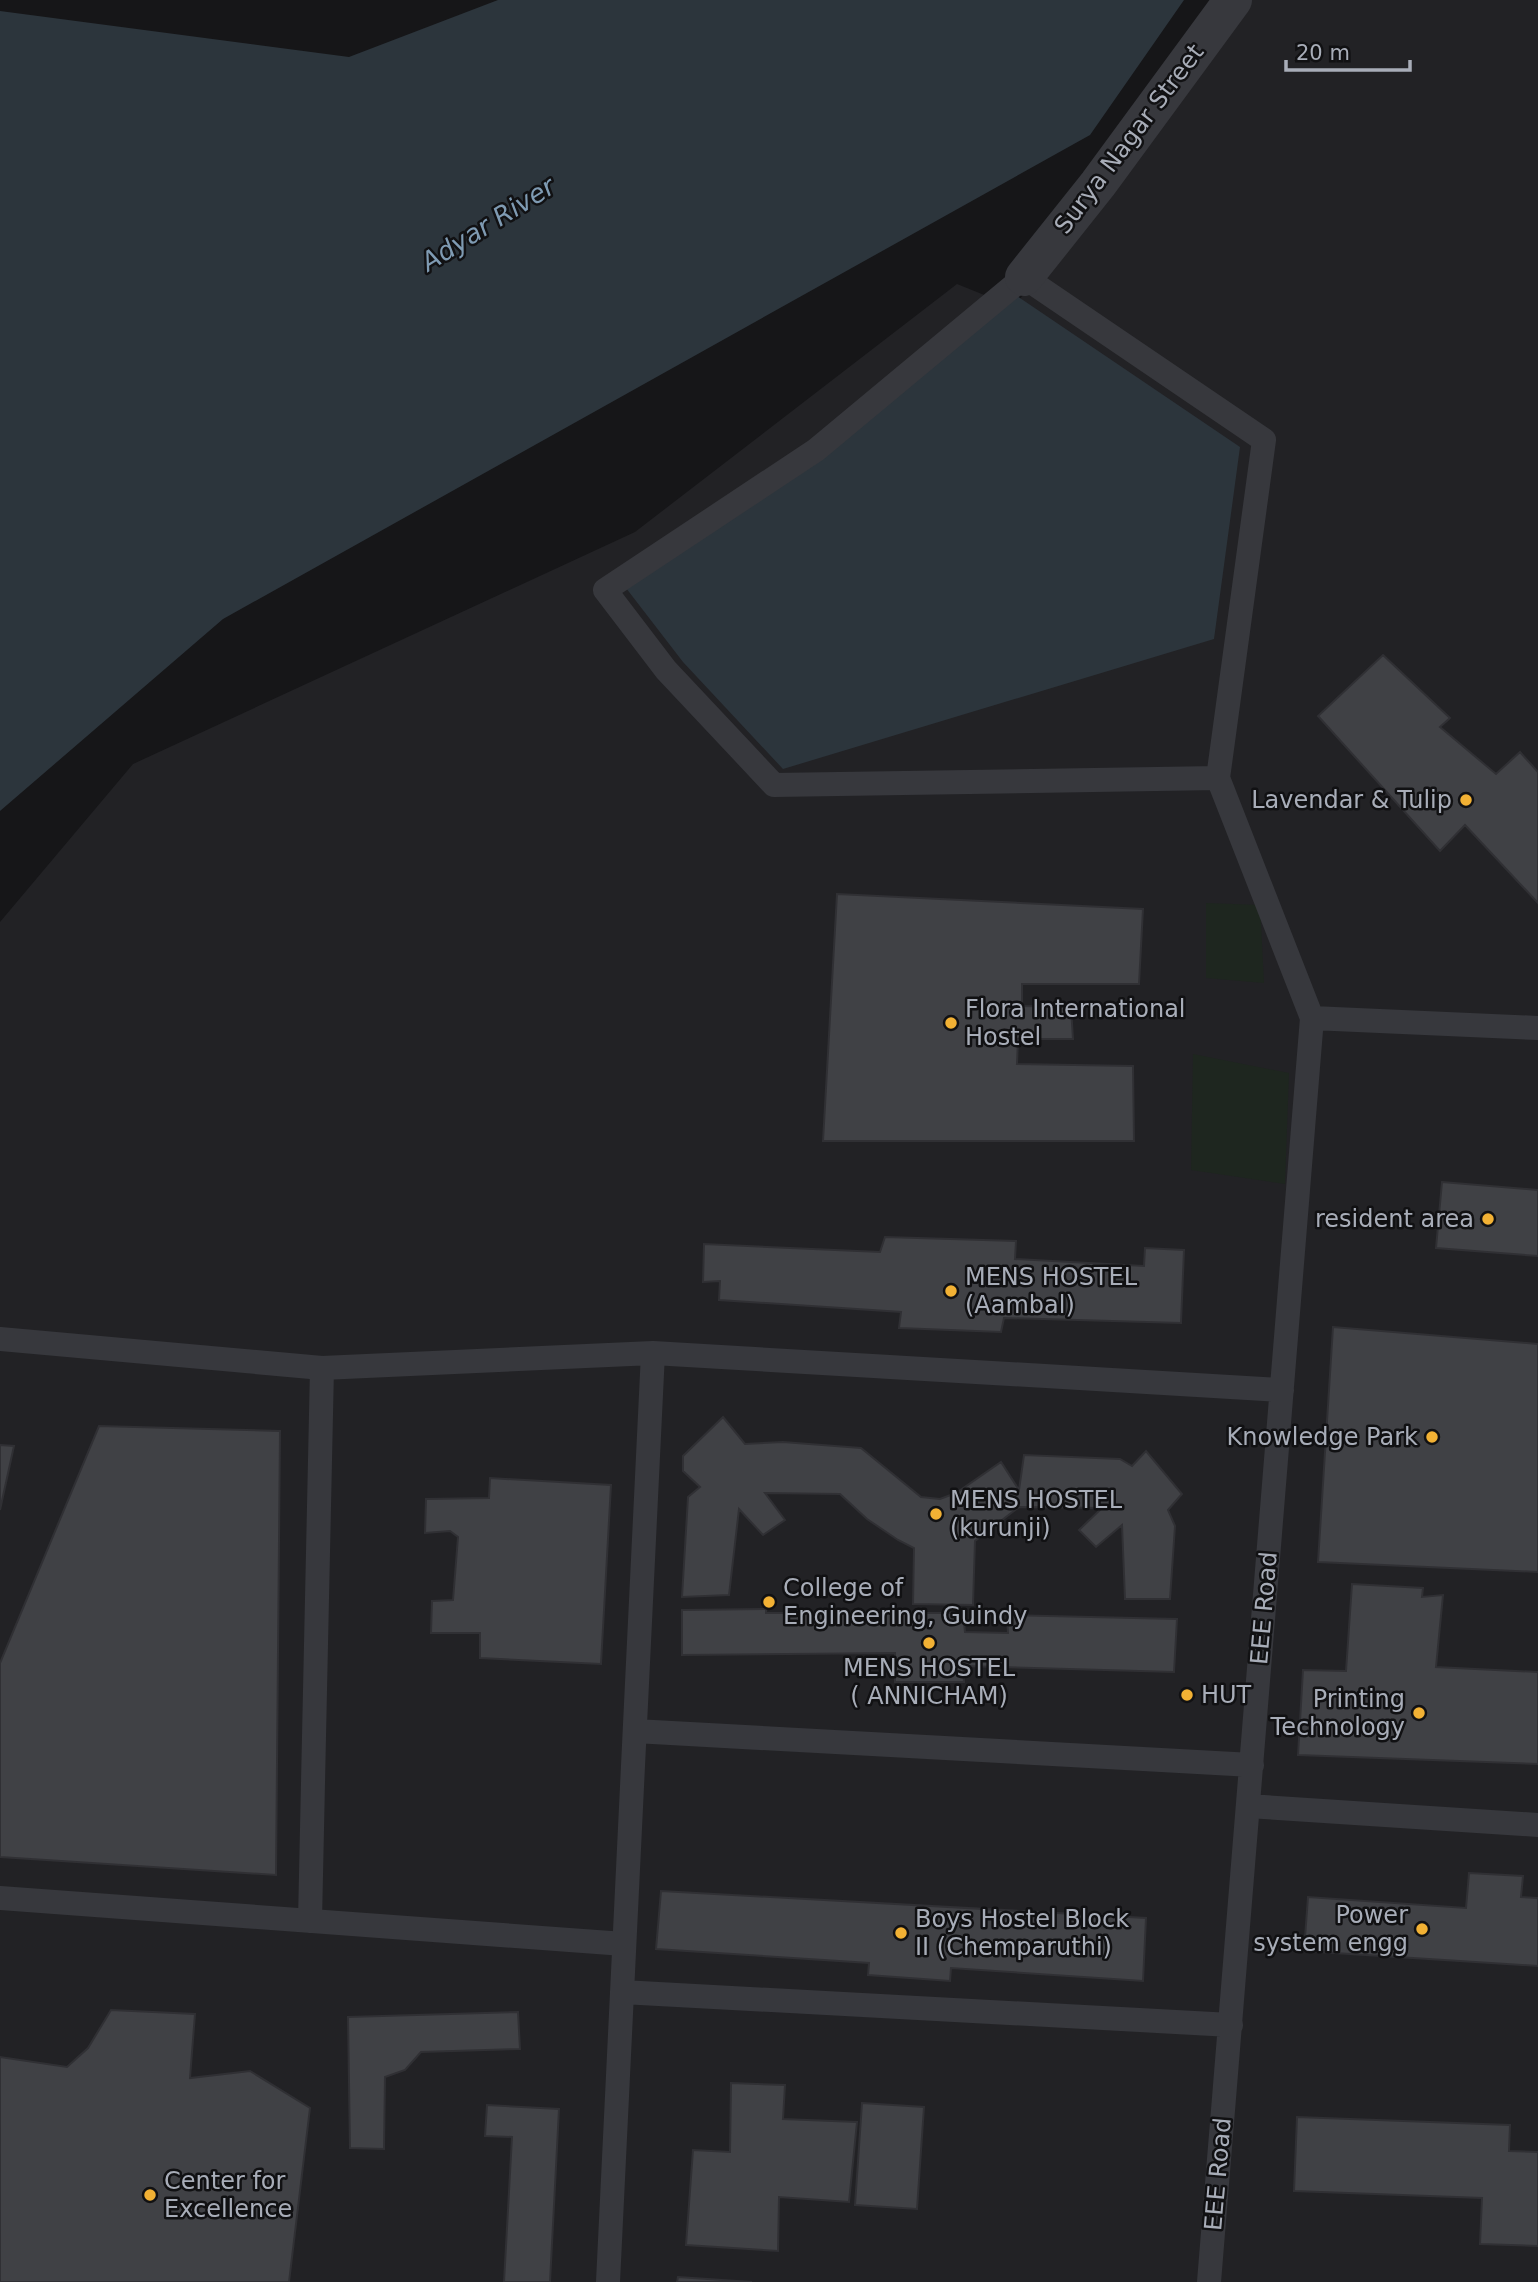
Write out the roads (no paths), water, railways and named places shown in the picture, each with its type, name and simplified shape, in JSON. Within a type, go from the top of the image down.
[{"type":"street","name":"Surya Nagar Street","points":[[1024,277],[1098,184],[1233,0]]},
{"type":"lane","points":[[1218,778],[774,785],[666,670],[605,590],[816,450],[1024,277],[1264,440],[1218,778],[1312,1018],[1538,1028]]},
{"type":"lane","name":"EEE Road","points":[[1209,2282],[1312,1018]]},
{"type":"lane","points":[[0,1339],[323,1368],[653,1353],[1282,1390]]},
{"type":"lane","points":[[608,2282],[653,1353]]},
{"type":"lane","points":[[310,1921],[323,1368]]},
{"type":"lane","points":[[635,1731],[1252,1765]]},
{"type":"lane","points":[[1248,1806],[1538,1825]]},
{"type":"lane","points":[[0,1898],[624,1944]]},
{"type":"lane","points":[[622,1992],[1231,2025]]},
{"type":"water","name":"Adyar River","points":[[498,0],[1184,0],[1090,135],[223,619],[0,811],[0,11],[349,57]]},
{"type":"water","points":[[1017,296],[1240,447],[1214,639],[783,769],[683,662],[626,588]]},
{"type":"place","name":"Lavendar & Tulip","points":[[1466,800]]},
{"type":"place","name":"Flora International Hostel","points":[[951,1023]]},
{"type":"place","name":"resident area","points":[[1488,1219]]},
{"type":"place","name":"MENS HOSTEL (Aambal)","points":[[951,1291]]},
{"type":"place","name":"Knowledge Park","points":[[1432,1437]]},
{"type":"place","name":"MENS HOSTEL (kurunji)","points":[[936,1514]]},
{"type":"place","name":"College of Engineering, Guindy","points":[[769,1602]]},
{"type":"place","name":"MENS HOSTEL ( ANNICHAM)","points":[[929,1643]]},
{"type":"place","name":"HUT","points":[[1187,1695]]},
{"type":"place","name":"Printing Technology","points":[[1419,1713]]},
{"type":"place","name":"Power system engg","points":[[1422,1929]]},
{"type":"place","name":"Boys Hostel Block II (Chemparuthi)","points":[[901,1933]]},
{"type":"place","name":"Center for Excellence","points":[[150,2195]]}]
